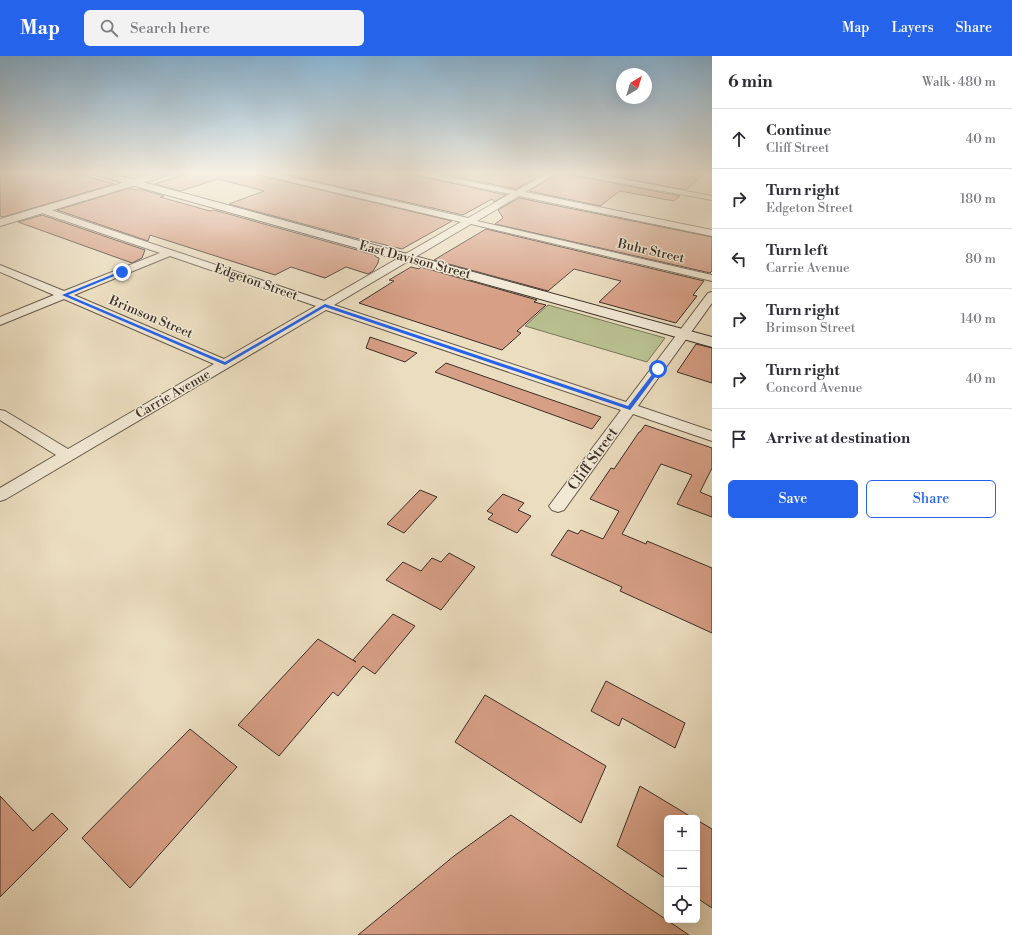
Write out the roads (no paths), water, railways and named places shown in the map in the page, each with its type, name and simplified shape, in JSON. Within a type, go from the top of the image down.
[{"type":"main road","points":[[0,223],[32,213]]},
{"type":"main road","name":"East Davison Street","points":[[242,213],[712,342]]},
{"type":"street","name":"Edgeton Street","points":[[51,213],[712,436]]},
{"type":"street","name":"Buhr Street","points":[[434,213],[712,278]]},
{"type":"street","name":"Carrie Avenue","points":[[0,494],[325,306],[482,213]]},
{"type":"street","points":[[615,213],[712,233]]},
{"type":"street","points":[[0,321],[169,253]]},
{"type":"street","name":"Brimson Street","points":[[0,268],[225,364]]},
{"type":"street","name":"Cliff Street","points":[[558,506],[712,295]]},
{"type":"street","points":[[0,414],[67,455]]}]
